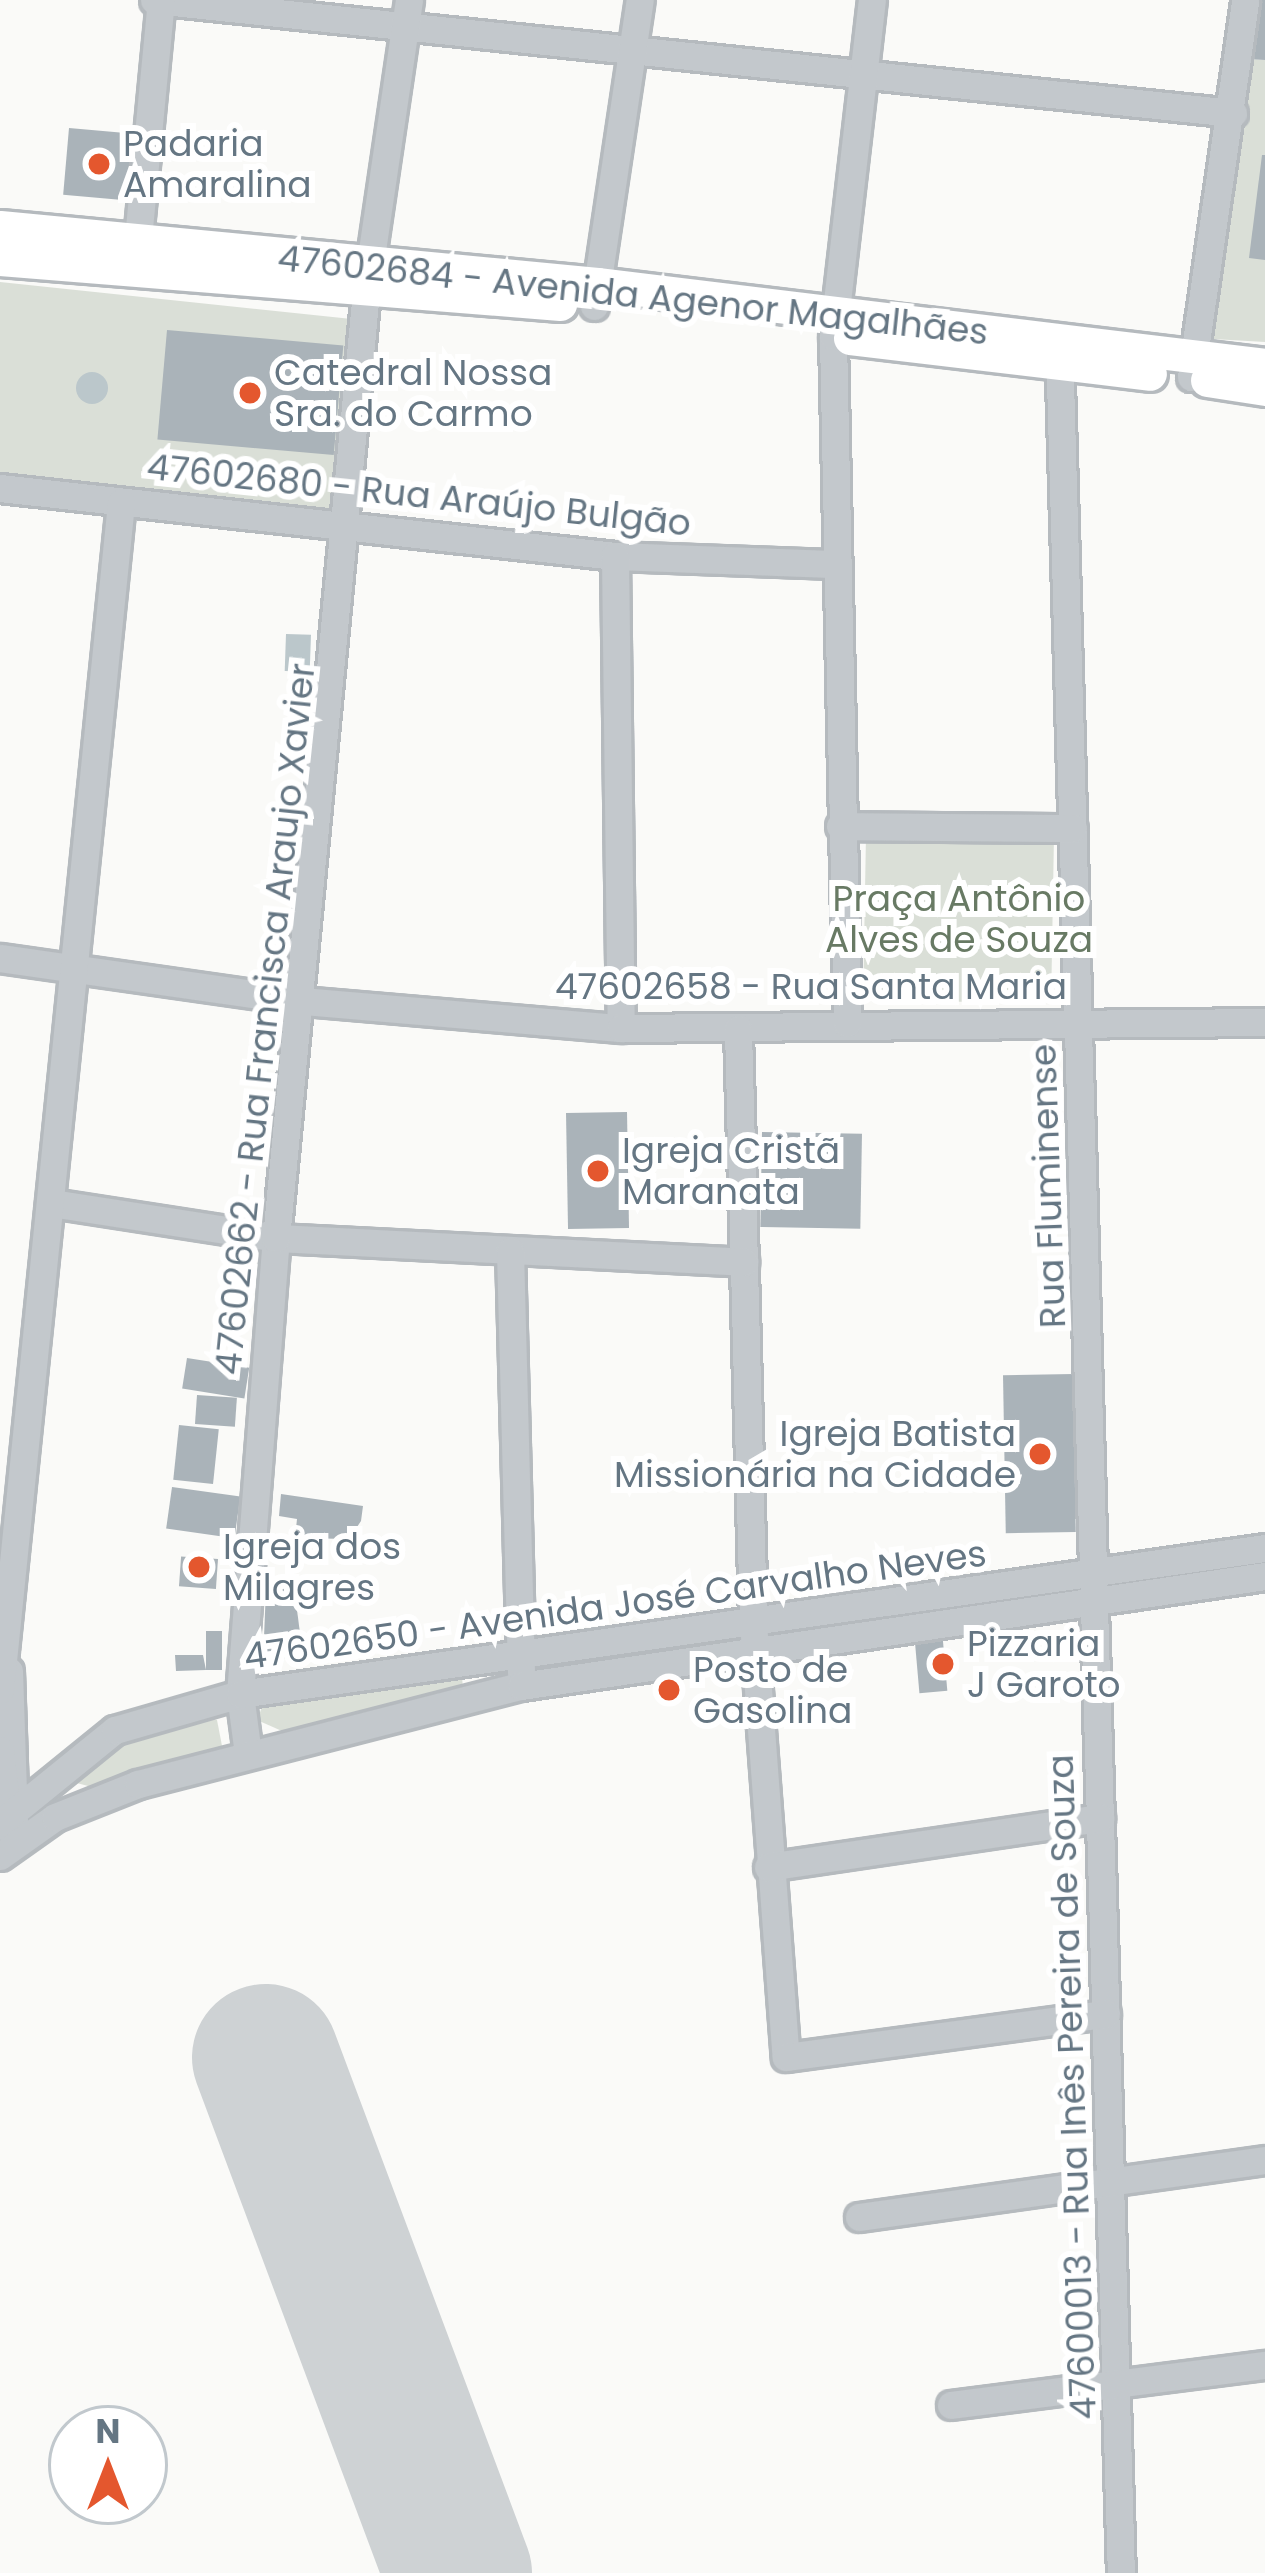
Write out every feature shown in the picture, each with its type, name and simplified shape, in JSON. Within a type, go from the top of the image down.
[{"type":"main road","name":"47602684 - Avenida Agenor Magalhães","points":[[0,227],[136,258]]},
{"type":"main road","name":"47602684 - Avenida Agenor Magalhães","points":[[0,259],[136,258],[596,295],[1193,368],[1265,365]]},
{"type":"main road","name":"47602684 - Avenida Agenor Magalhães","points":[[1193,368],[1265,389]]},
{"type":"street","points":[[136,258],[159,0],[408,14],[634,50],[1233,112]]},
{"type":"street","points":[[596,295],[640,0]]},
{"type":"street","points":[[848,1023],[832,564],[835,325],[872,0]]},
{"type":"street","points":[[1193,368],[1233,112],[1245,0]]},
{"type":"street","name":"47602662 - Rua Francisca Araujo Xavier","points":[[248,1754],[240,1694],[276,1238],[350,527],[368,279],[408,14]]},
{"type":"street","name":"Rua Fluminense","points":[[1059,353],[1093,1585]]},
{"type":"street","name":"47602680 - Rua Araújo Bulgão","points":[[0,488],[615,556],[832,564]]},
{"type":"street","points":[[0,1690],[122,502]]},
{"type":"street","points":[[615,556],[621,1028]]},
{"type":"street","points":[[840,826],[1073,828]]},
{"type":"street","name":"47602658 - Rua Santa Maria","points":[[0,958],[303,1001],[621,1028],[1265,1022]]},
{"type":"street","points":[[738,1029],[754,1637],[786,2057],[1106,2014]]},
{"type":"street","points":[[51,1202],[276,1238],[744,1262]]},
{"type":"street","points":[[510,1251],[521,1686]]},
{"type":"street","name":"47602650 - Avenida José Carvalho Neves","points":[[7,1830],[115,1730],[240,1694],[520,1654],[754,1637],[1093,1585],[1265,1549]]},
{"type":"street","points":[[1093,1585],[1265,1576]]},
{"type":"street","name":"47600013 - Rua Inês Pereira de Souza","points":[[1093,1585],[1121,2573]]},
{"type":"street","points":[[7,1830],[248,1754],[521,1686],[754,1637]]},
{"type":"street","points":[[1,1657],[7,1830]]},
{"type":"street","points":[[0,1750],[7,1830]]},
{"type":"street","points":[[768,1867],[1100,1818]]},
{"type":"street","points":[[859,2217],[1265,2160]]},
{"type":"street","points":[[951,2404],[1265,2365]]},
{"type":"green space","points":[[1246,59],[1265,60],[1265,342],[1213,339]]},
{"type":"green space","points":[[0,282],[354,319],[333,518],[0,483]]},
{"type":"green space","name":"Praça Antônio Alves de Souza","points":[[866,834],[1054,837],[1051,1003],[863,1000]]},
{"type":"green space","points":[[462,1675],[463,1692],[291,1735],[257,1720],[264,1702]]},
{"type":"green space","points":[[206,1718],[217,1720],[223,1751],[92,1787],[69,1781],[114,1745]]},
{"type":"shaded area","points":[[92,372],[103,377],[108,388],[103,399],[92,404],[81,399],[76,388],[81,377]]},
{"type":"shaded area","points":[[286,634],[311,635],[310,672],[285,671]]},
{"type":"building","points":[[1253,0],[1265,0],[1265,60],[1246,59]]},
{"type":"building","name":"Padaria Amaralina","points":[[69,128],[137,134],[131,201],[63,195]]},
{"type":"building","points":[[1265,155],[1265,260],[1249,258]]},
{"type":"building","name":"Catedral Nossa Sra. do Carmo","points":[[167,330],[343,345],[334,455],[157,440]]},
{"type":"building","name":"Igreja Cristã Maranata","points":[[627,1112],[629,1228],[568,1229],[566,1113]]},
{"type":"building","points":[[762,1132],[862,1134],[860,1229],[760,1227]]},
{"type":"building","points":[[187,1358],[249,1368],[244,1398],[182,1389]]},
{"type":"building","name":"Igreja Batista Missionária na Cidade","points":[[1073,1374],[1076,1532],[1006,1533],[1003,1375]]},
{"type":"building","points":[[197,1395],[237,1398],[235,1427],[195,1424]]},
{"type":"building","points":[[179,1425],[219,1429],[213,1484],[173,1480]]},
{"type":"building","points":[[172,1487],[240,1497],[234,1538],[166,1529]]},
{"type":"building","points":[[281,1494],[363,1506],[361,1521],[349,1539],[295,1538],[297,1519],[279,1516]]},
{"type":"building","name":"Igreja dos Milagres","points":[[181,1556],[218,1559],[216,1589],[179,1586]]},
{"type":"building","points":[[294,1587],[303,1656],[263,1661],[266,1589]]},
{"type":"building","points":[[942,1630],[947,1691],[919,1693],[914,1632]]},
{"type":"building","points":[[206,1631],[222,1631],[222,1670],[206,1670]]},
{"type":"building","points":[[175,1655],[203,1655],[206,1670],[176,1671]]},
{"type":"runway","points":[[265,2057],[458,2573]]},
{"type":"place","name":"Padaria Amaralina","points":[[99,164]]},
{"type":"place","name":"Catedral Nossa Sra. do Carmo","points":[[250,393]]},
{"type":"place","name":"Igreja Cristã Maranata","points":[[598,1171]]},
{"type":"place","name":"Igreja Batista Missionária na Cidade","points":[[1040,1454]]},
{"type":"place","name":"Igreja dos Milagres","points":[[199,1567]]},
{"type":"place","name":"Pizzaria J Garoto","points":[[943,1664]]},
{"type":"place","name":"Posto de Gasolina","points":[[669,1690]]}]
